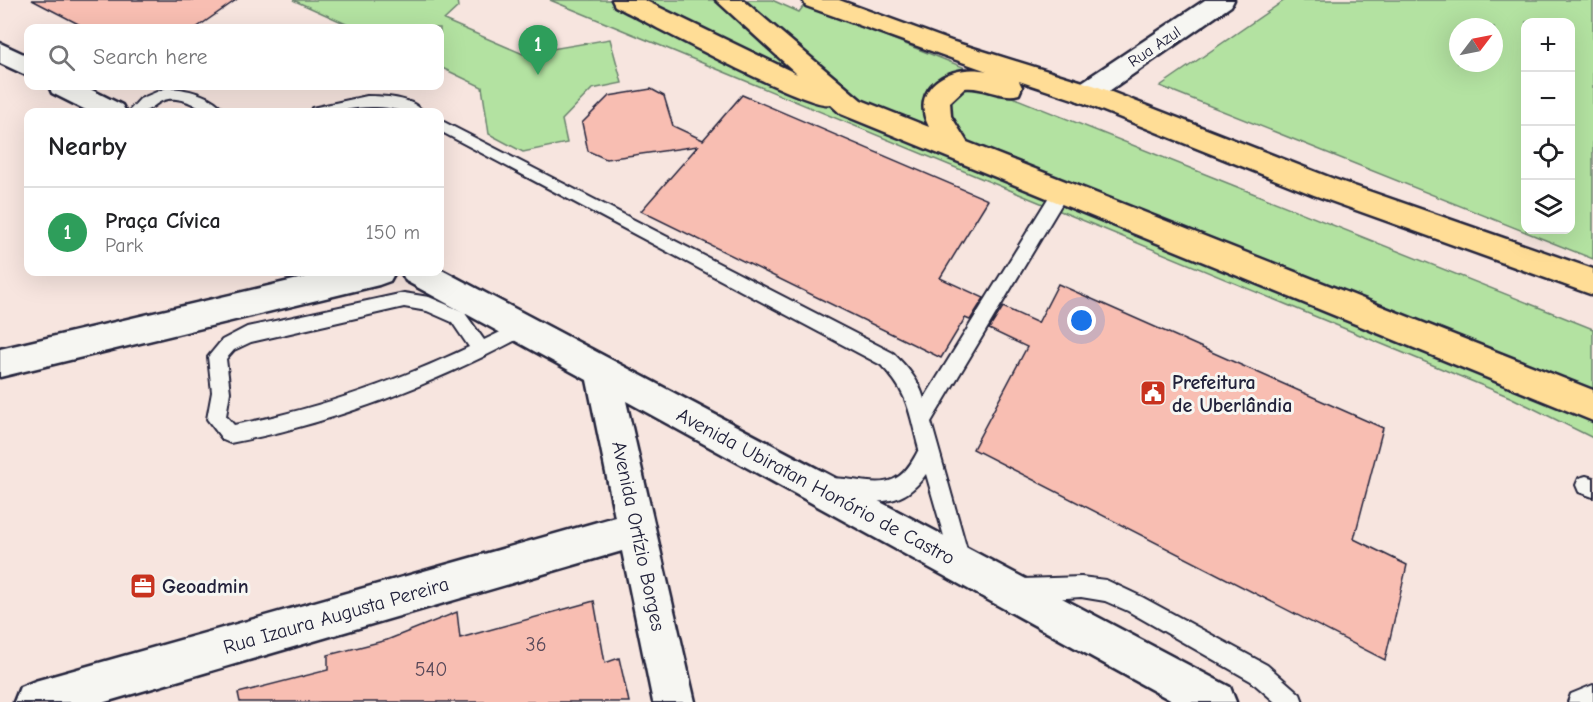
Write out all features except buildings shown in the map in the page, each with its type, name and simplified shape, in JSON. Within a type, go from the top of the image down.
[{"type":"main road","points":[[624,0],[780,78],[1593,406]]},
{"type":"main road","points":[[728,0],[851,107]]},
{"type":"main road","points":[[815,0],[945,48],[1086,93],[1324,187],[1593,282]]},
{"type":"main road","points":[[848,0],[945,48]]},
{"type":"main road","points":[[956,148],[940,122],[936,109],[937,98],[945,87],[958,80],[974,77],[989,80],[1239,171],[1324,187]]},
{"type":"street","name":"Rua Azul","points":[[1086,93],[1222,0]]},
{"type":"street","points":[[0,52],[24,66]]},
{"type":"street","points":[[70,90],[104,108]]},
{"type":"street","points":[[0,363],[362,276]]},
{"type":"street","name":"Avenida Ubiratan Honório de Castro","points":[[425,276],[1215,702]]},
{"type":"street","name":"Avenida Ortízio Borges","points":[[602,371],[674,702]]},
{"type":"street","name":"Rua Izaura Augusta Pereira","points":[[35,702],[637,529]]},
{"type":"lane","points":[[140,108],[150,100],[171,92],[192,97],[211,108]]},
{"type":"lane","points":[[329,108],[346,103],[372,100],[401,104],[408,108]]},
{"type":"lane","points":[[444,127],[887,359],[902,374],[912,391],[961,564]]},
{"type":"lane","points":[[921,421],[1061,190]]},
{"type":"lane","points":[[482,351],[458,317],[429,304],[404,300],[247,335],[228,345],[217,357],[221,392],[216,419],[230,434],[259,429],[407,383],[482,351],[523,328]]},
{"type":"lane","points":[[811,483],[879,493],[894,492],[908,486],[918,474],[929,450]]},
{"type":"lane","points":[[1009,591],[1081,587],[1106,591],[1135,604],[1259,673],[1292,702]]},
{"type":"lane","points":[[1579,702],[1593,696]]},
{"type":"green space","points":[[293,0],[457,0],[458,7],[444,20],[523,54],[610,39],[622,83],[592,89],[562,120],[567,143],[523,152],[489,134],[482,87],[444,69],[444,24],[346,24]]},
{"type":"green space","points":[[550,0],[772,0],[799,12],[805,4],[983,75],[977,83],[1593,329],[1593,438],[1510,397]]},
{"type":"green space","points":[[1285,0],[1593,0],[1593,259],[1530,234],[1575,234],[1575,18],[1521,18],[1521,230],[1160,86]]},
{"type":"place","name":"Praça Cívica","points":[[538,75]]},
{"type":"place","name":"Prefeitura de Uberlândia","points":[[1153,393]]},
{"type":"place","name":"Geoadmin","points":[[143,586]]}]
